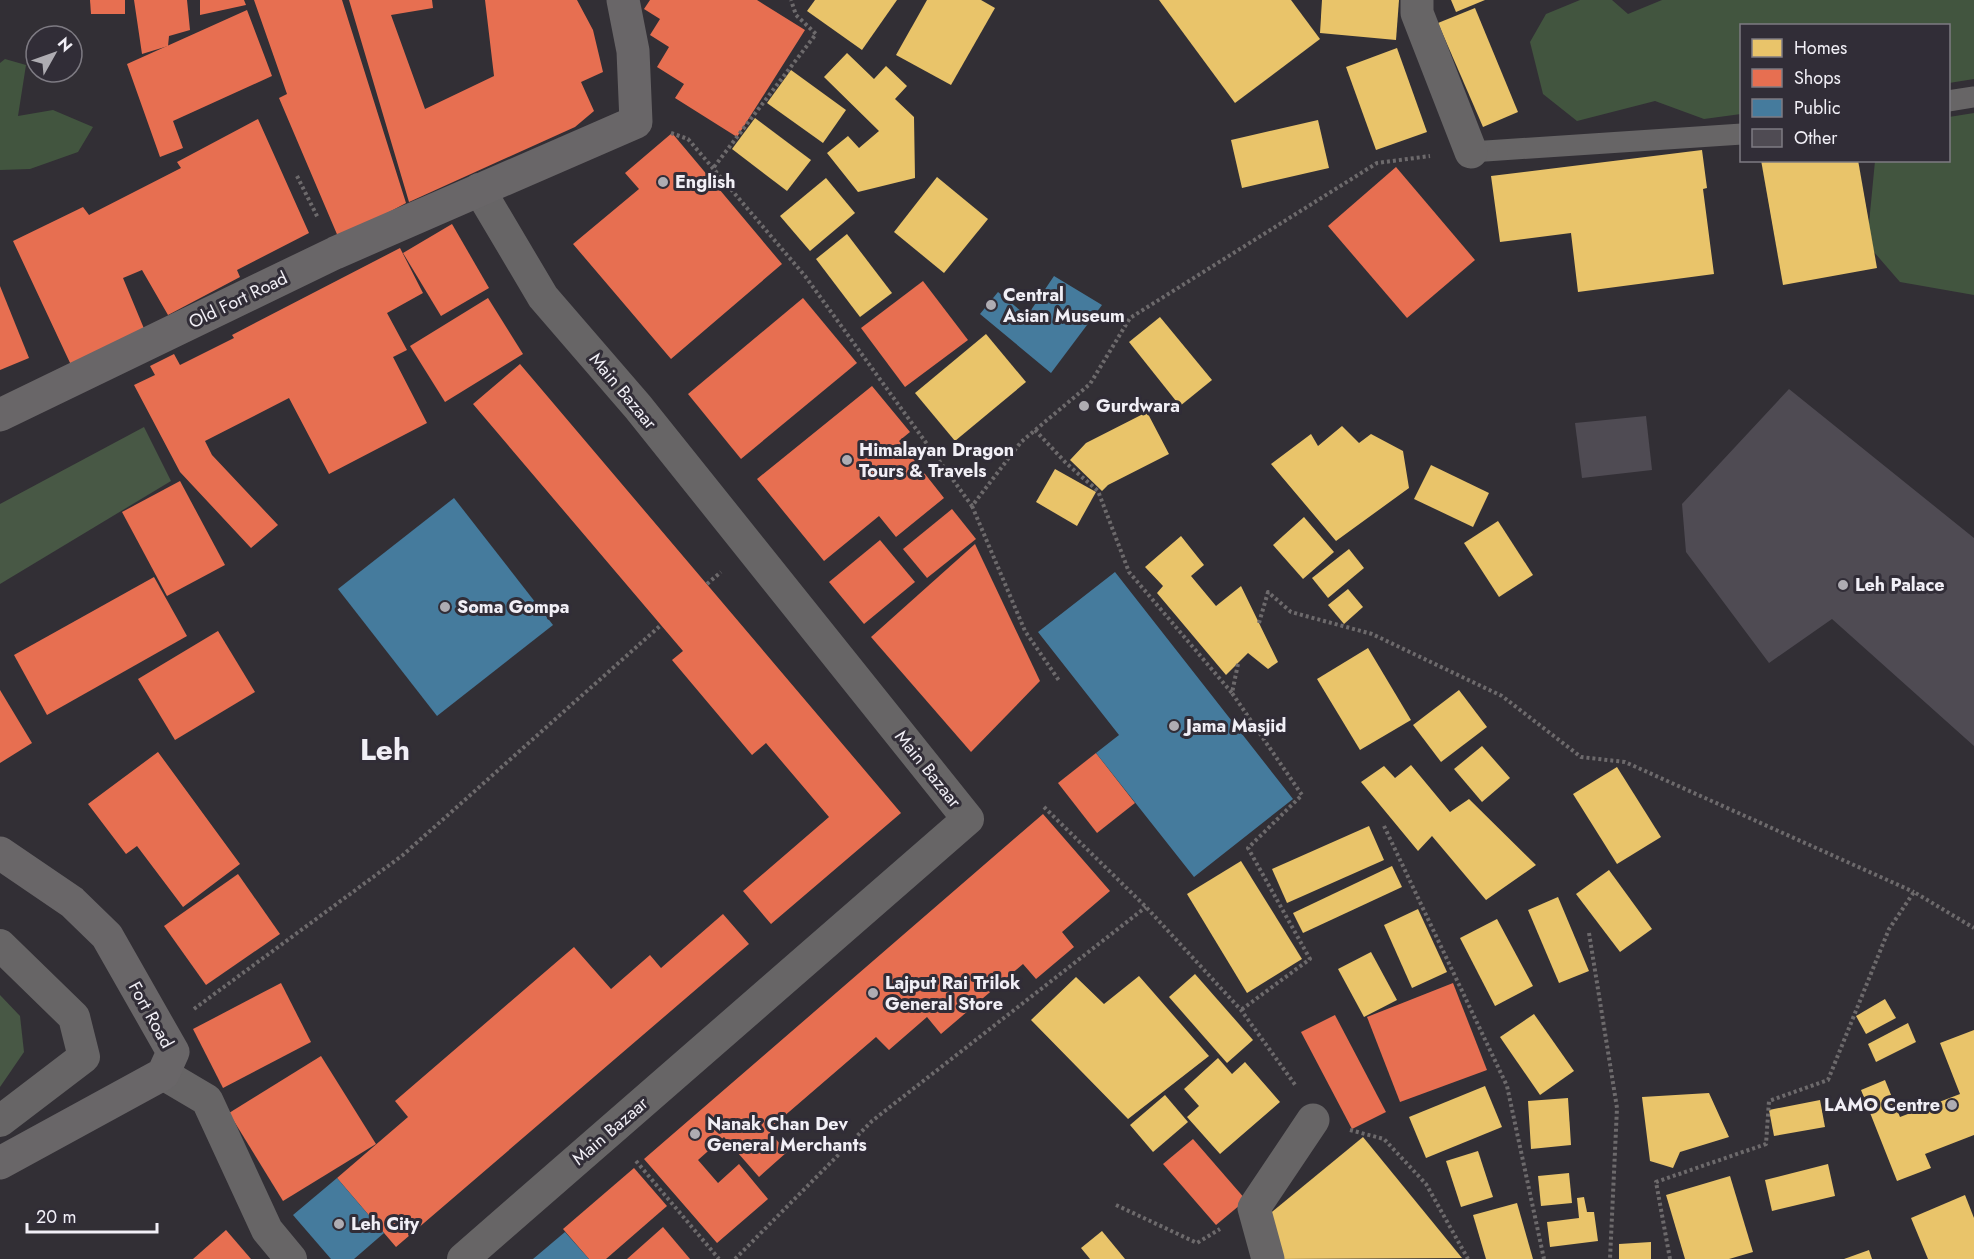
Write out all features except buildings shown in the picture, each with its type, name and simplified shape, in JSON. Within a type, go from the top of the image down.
[{"type":"main road","points":[[623,0],[633,51],[636,122]]},
{"type":"main road","name":"Old Fort Road","points":[[0,415],[335,253],[636,122]]},
{"type":"main road","name":"Fort Road","points":[[0,853],[72,902],[107,936],[173,1052],[163,1074]]},
{"type":"main road","points":[[0,1163],[163,1074]]},
{"type":"street","points":[[1417,0],[1417,13],[1471,152]]},
{"type":"street","name":"Main Bazaar","points":[[463,1259],[968,819],[638,407],[543,297],[479,189]]},
{"type":"street","points":[[0,945],[74,1017],[84,1057],[0,1121]]},
{"type":"street","name":"Fort Road","points":[[163,1074],[207,1100],[267,1230],[291,1259]]},
{"type":"street","points":[[1268,1259],[1254,1208],[1313,1119]]},
{"type":"lane","points":[[1950,101],[1974,97]]},
{"type":"lane","points":[[1471,152],[1740,134]]},
{"type":"path","points":[[714,167],[816,34],[796,15],[791,0]]},
{"type":"path","points":[[636,122],[688,139],[805,276],[972,506],[1025,631],[1060,682]]},
{"type":"path","points":[[972,506],[1021,442],[1090,384],[1130,318],[1377,163],[1471,152]]},
{"type":"path","points":[[1035,430],[1066,463],[1098,491],[1129,572],[1232,693],[1302,795],[1248,848],[1310,959],[1241,1010]]},
{"type":"path","points":[[1259,623],[1268,592],[1291,612],[1372,634],[1502,696],[1581,757],[1625,762],[1914,892],[1974,928]]},
{"type":"path","points":[[162,1033],[403,855],[661,625]]},
{"type":"path","points":[[1232,693],[1238,664]]},
{"type":"path","points":[[1044,807],[1146,907],[1241,1010],[1301,1092],[1313,1119],[1384,1139],[1426,1184],[1468,1259]]},
{"type":"path","points":[[1384,826],[1507,1086],[1544,1259]]},
{"type":"path","points":[[1670,1259],[1656,1182],[1766,1144],[1769,1101],[1828,1080],[1889,929],[1914,892]]},
{"type":"path","points":[[735,1259],[872,1121],[1146,907]]},
{"type":"path","points":[[1589,933],[1617,1108],[1610,1259]]},
{"type":"path","points":[[610,1131],[719,1259]]},
{"type":"path","points":[[1116,1205],[1197,1243],[1254,1208]]},
{"type":"green space","points":[[1580,0],[1612,0],[1628,14],[1662,0],[1974,0],[1974,79],[1950,83],[1950,24],[1740,24],[1740,114],[1704,119],[1655,101],[1577,121],[1543,94],[1530,42],[1546,14]]},
{"type":"green space","points":[[5,59],[24,64],[18,116],[53,110],[93,127],[78,152],[30,169],[0,170],[0,63]]},
{"type":"green space","points":[[1974,113],[1974,295],[1900,282],[1867,244],[1875,162],[1950,162],[1950,117]]},
{"type":"green space","points":[[144,427],[171,481],[0,584],[0,504]]},
{"type":"green space","points":[[0,995],[20,1016],[24,1052],[0,1087]]},
{"type":"place","name":"English","points":[[663,182]]},
{"type":"place","name":"Central Asian Museum","points":[[991,305]]},
{"type":"place","name":"Gurdwara","points":[[1084,406]]},
{"type":"place","name":"Himalayan Dragon Tours & Travels","points":[[847,460]]},
{"type":"place","name":"Leh Palace","points":[[1843,585]]},
{"type":"place","name":"Soma Gompa","points":[[445,607]]},
{"type":"place","name":"Jama Masjid","points":[[1174,726]]},
{"type":"place","name":"Lajput Rai Trilok General Store","points":[[873,993]]},
{"type":"place","name":"LAMO Centre","points":[[1952,1105]]},
{"type":"place","name":"Nanak Chan Dev General Merchants","points":[[695,1134]]},
{"type":"place","name":"Leh City","points":[[339,1224]]},
{"type":"district","name":"Leh","points":[[385,750]]}]
